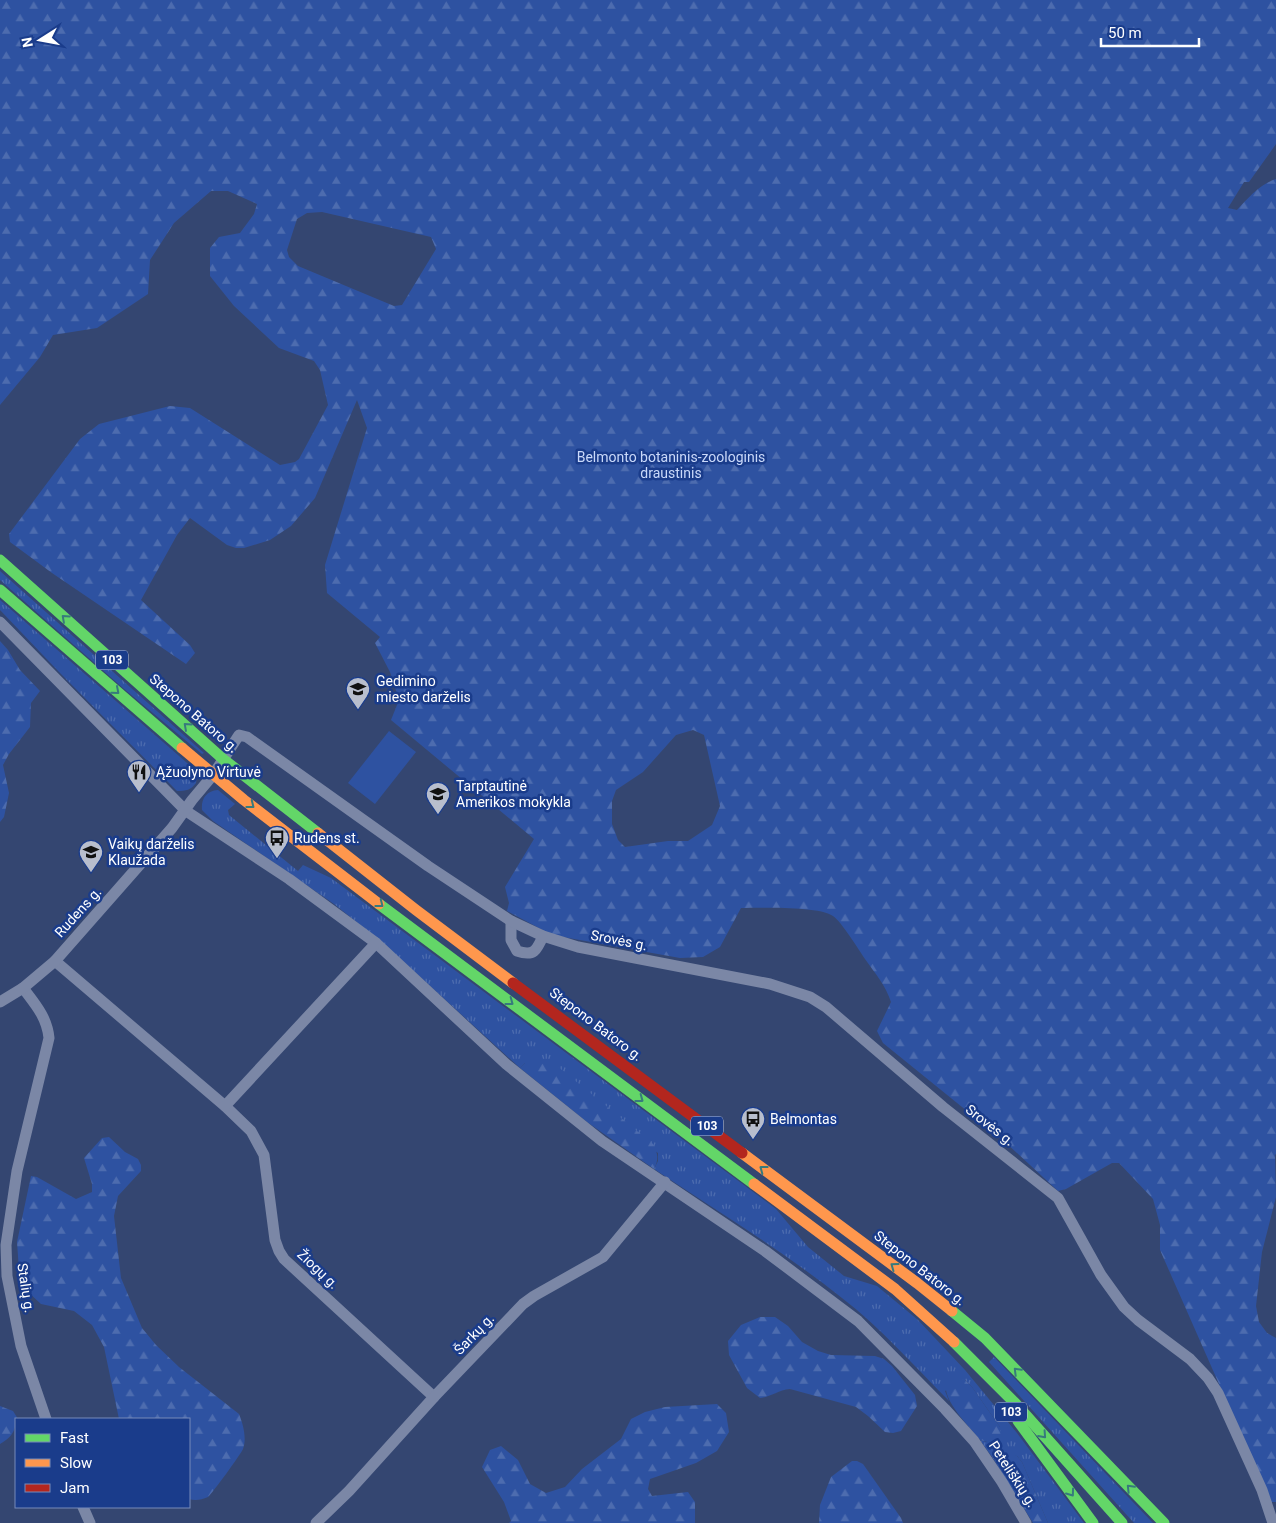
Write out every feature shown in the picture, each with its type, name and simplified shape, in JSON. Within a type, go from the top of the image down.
[{"type":"main road","name":"Stepono Batoro g.","points":[[0,560],[223,759],[416,910],[917,1283],[984,1338],[1035,1388],[1164,1523]]},
{"type":"main road","name":"103","points":[[0,590],[213,775],[408,926],[895,1289],[973,1362],[1093,1523]]},
{"type":"main road","points":[[973,1362],[1015,1403],[1122,1523]]},
{"type":"street","points":[[0,622],[186,811],[289,879],[376,943],[506,1064],[602,1141],[665,1182]]},
{"type":"street","name":"Srovės g.","points":[[223,759],[239,735],[247,737],[428,866],[510,921],[543,936],[578,947],[614,955],[770,984],[810,997],[826,1007],[942,1106],[1058,1198],[1101,1275],[1124,1307],[1138,1320],[1190,1359],[1208,1378],[1218,1393],[1259,1482],[1273,1523]]},
{"type":"street","name":"Rudens g.","points":[[0,1002],[23,988],[55,961],[172,828],[223,759]]},
{"type":"street","points":[[510,921],[512,940],[517,951],[528,954],[533,952],[538,948],[543,936]]},
{"type":"street","points":[[225,1106],[376,943]]},
{"type":"street","name":"Žiogų g.","points":[[55,961],[225,1106],[251,1131],[264,1155],[275,1240],[284,1259],[434,1397]]},
{"type":"street","name":"Stalių g.","points":[[23,988],[41,1010],[48,1027],[49,1038],[16,1171],[6,1245],[7,1276],[21,1346],[46,1418]]},
{"type":"street","name":"Šarkų g.","points":[[316,1523],[349,1491],[434,1397],[523,1304],[603,1257],[665,1182]]},
{"type":"street","name":"Peteliškių g.","points":[[665,1182],[765,1251],[858,1321],[974,1441],[1002,1482],[1026,1523]]},
{"type":"street","points":[[83,1508],[90,1523]]},
{"type":"green space","name":"Belmonto botaninis-zoologinis draustinis","points":[[0,0],[1276,0],[1276,144],[1249,182],[1244,182],[1228,208],[1237,210],[1260,188],[1276,179],[1276,1197],[1262,1252],[1256,1306],[1259,1322],[1267,1333],[1276,1338],[1276,1502],[1271,1502],[1160,1250],[1160,1225],[1153,1199],[1119,1163],[1112,1163],[1066,1189],[1058,1191],[1004,1141],[883,1043],[877,1031],[891,1002],[889,996],[850,936],[833,916],[803,909],[741,908],[720,947],[703,957],[680,958],[552,935],[507,911],[509,903],[505,887],[534,839],[391,720],[399,700],[390,672],[375,643],[380,637],[327,593],[325,565],[367,428],[357,400],[315,498],[291,526],[270,540],[244,548],[227,545],[190,518],[177,535],[141,600],[190,645],[195,653],[186,664],[52,573],[10,542],[9,534],[80,439],[99,424],[170,406],[190,408],[280,465],[295,462],[299,459],[328,405],[320,370],[314,361],[279,348],[234,306],[210,276],[210,248],[219,237],[240,233],[254,214],[257,204],[228,191],[211,191],[174,223],[150,260],[148,294],[97,328],[53,335],[40,357],[0,405]],"holes":[[[322,212],[431,237],[436,249],[402,305],[394,306],[298,266],[289,257],[287,250],[297,219],[307,213]],[[693,730],[704,735],[720,806],[712,825],[688,841],[668,841],[625,847],[618,840],[612,824],[612,801],[616,790],[643,772],[676,735]]]},
{"type":"green space","points":[[0,571],[204,753],[202,754],[123,688],[0,580]]},
{"type":"green space","points":[[0,600],[194,769],[197,776],[196,783],[188,790],[177,791],[0,610]]},
{"type":"green space","points":[[0,641],[20,670],[40,691],[31,703],[30,727],[3,765],[9,793],[4,817],[0,822]]},
{"type":"green space","points":[[389,731],[416,752],[375,804],[348,783]]},
{"type":"green space","points":[[218,790],[235,804],[228,810],[229,815],[298,871],[303,865],[331,878],[776,1209],[808,1247],[844,1276],[877,1286],[918,1320],[965,1370],[1017,1433],[1084,1523],[1048,1523],[1022,1462],[1017,1456],[1002,1454],[994,1460],[980,1440],[986,1442],[1000,1427],[965,1380],[945,1391],[949,1401],[884,1335],[842,1298],[773,1248],[654,1169],[658,1161],[658,1153],[525,1063],[520,1068],[383,943],[334,904],[213,821],[202,810],[202,802],[207,794]]},
{"type":"green space","points":[[535,1059],[544,1060],[557,1066],[653,1144],[657,1156],[654,1169],[587,1122],[520,1068],[525,1063]]},
{"type":"green space","points":[[109,1137],[125,1152],[138,1159],[141,1165],[141,1171],[118,1196],[114,1216],[121,1278],[142,1328],[156,1345],[179,1367],[239,1414],[243,1427],[245,1440],[243,1449],[210,1495],[203,1499],[190,1499],[190,1418],[119,1418],[104,1347],[92,1325],[74,1311],[41,1304],[28,1292],[19,1270],[17,1242],[31,1176],[37,1177],[76,1199],[92,1192],[92,1184],[84,1158],[102,1138]]},
{"type":"green space","points":[[760,1317],[775,1317],[788,1326],[802,1342],[818,1351],[831,1355],[875,1356],[884,1359],[915,1395],[917,1406],[901,1431],[885,1432],[856,1407],[790,1389],[760,1398],[747,1388],[729,1355],[728,1341],[741,1325]]},
{"type":"green space","points":[[994,1357],[1153,1523],[1134,1523],[989,1362]]},
{"type":"green space","points":[[954,1379],[965,1380],[972,1387],[1000,1427],[1001,1437],[991,1442],[980,1440],[958,1413],[948,1398],[946,1391],[946,1384]]},
{"type":"green space","points":[[717,1404],[726,1413],[729,1432],[717,1451],[696,1463],[650,1479],[648,1489],[652,1496],[688,1492],[695,1502],[695,1523],[509,1523],[511,1521],[504,1502],[482,1467],[490,1450],[501,1446],[518,1460],[530,1484],[546,1493],[565,1487],[582,1469],[621,1439],[631,1419],[645,1412],[665,1407]]},
{"type":"green space","points":[[0,1406],[13,1411],[17,1418],[15,1418],[15,1428],[12,1434],[0,1444]]},
{"type":"green space","points":[[1010,1453],[1017,1456],[1022,1462],[1048,1523],[1033,1523],[994,1460],[1002,1454]]},
{"type":"green space","points":[[852,1461],[863,1464],[903,1523],[819,1523],[820,1505],[831,1477]]},
{"type":"traffic: fast","points":[[0,560],[223,759],[318,833]]},
{"type":"traffic: fast","points":[[0,590],[182,748]]},
{"type":"traffic: fast","points":[[379,904],[754,1184]]},
{"type":"traffic: fast","points":[[952,1311],[985,1338],[1164,1523]]},
{"type":"traffic: fast","points":[[954,1342],[1015,1403],[1122,1523]]},
{"type":"traffic: fast","points":[[1018,1421],[1093,1523]]},
{"type":"traffic: slow","points":[[182,748],[244,800],[379,904]]},
{"type":"traffic: slow","points":[[318,833],[513,983]]},
{"type":"traffic: slow","points":[[742,1153],[952,1311]]},
{"type":"traffic: slow","points":[[754,1184],[895,1289],[954,1342]]},
{"type":"traffic: jam","points":[[513,983],[742,1153]]},
{"type":"place","name":"Gedimino miesto darželis","points":[[358,710]]},
{"type":"place","name":"Ąžuolyno Virtuvė","points":[[139,793]]},
{"type":"place","name":"Tarptautinė Amerikos mokykla","points":[[438,815]]},
{"type":"place","name":"Rudens st.","points":[[277,859]]},
{"type":"place","name":"Vaikų darželis Klaužada","points":[[91,873]]},
{"type":"place","name":"Belmontas","points":[[753,1140]]}]
